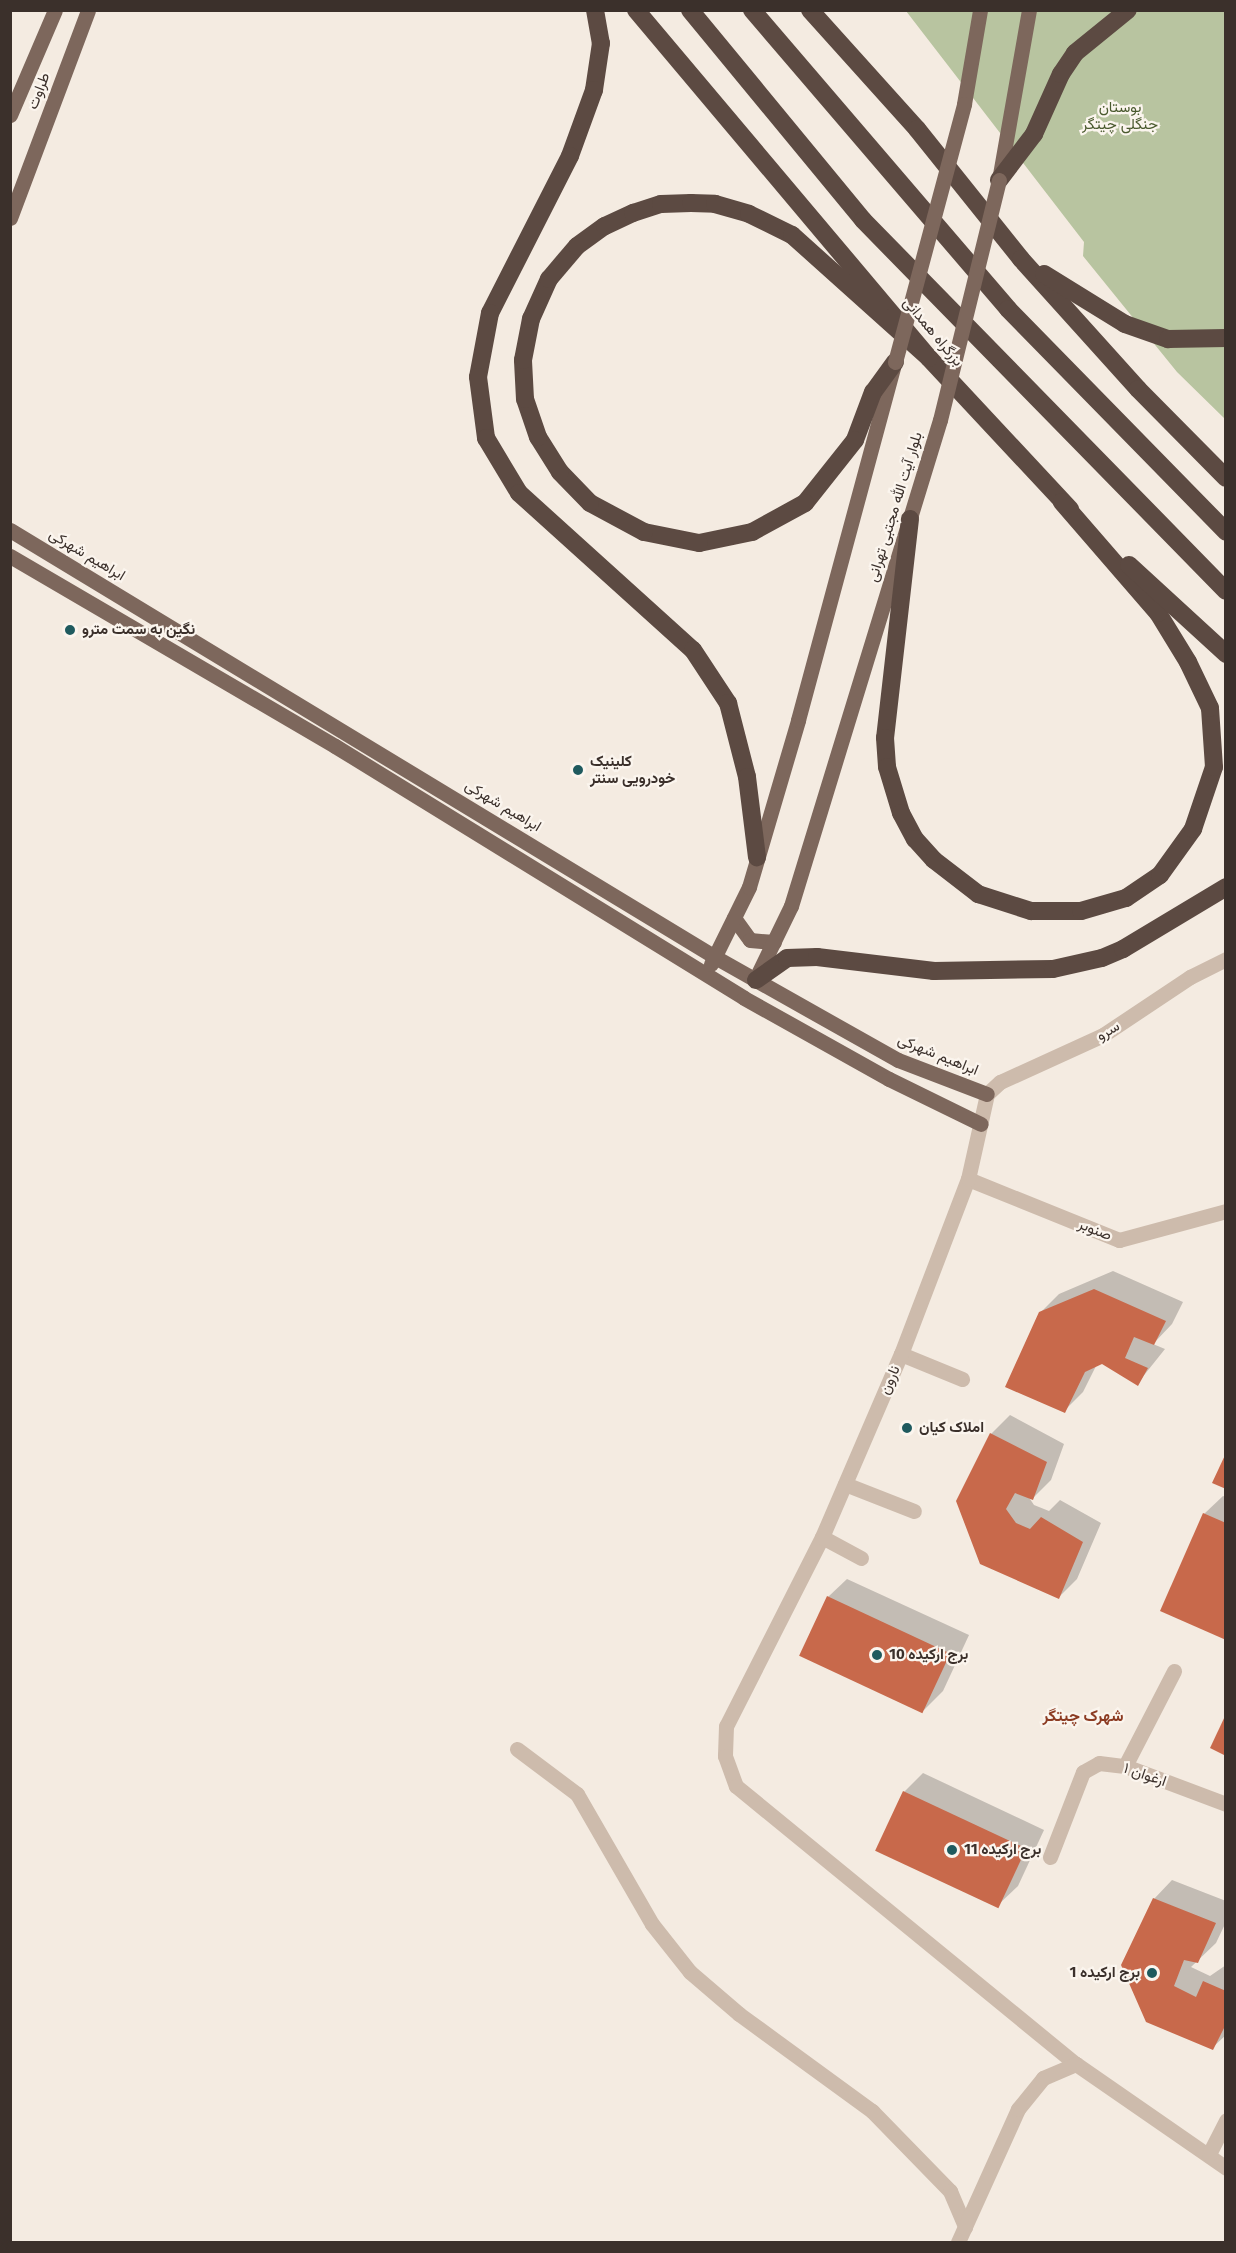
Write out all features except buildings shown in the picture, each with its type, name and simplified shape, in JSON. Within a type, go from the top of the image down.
[{"type":"highway","points":[[595,10],[601,43],[594,90],[570,156],[490,313],[478,377],[486,438],[519,493],[693,650],[728,703],[747,777],[757,857]]},
{"type":"highway","name":"بزرگراه همدانی","points":[[636,10],[929,358],[1062,502],[1226,654]]},
{"type":"highway","name":"بزرگراه همدانی","points":[[690,10],[863,220],[1226,591]]},
{"type":"highway","points":[[752,10],[1008,309],[1226,532]]},
{"type":"highway","points":[[810,10],[917,129],[1021,259],[1138,389],[1226,478]]},
{"type":"highway","points":[[999,180],[1034,134],[1060,74],[1075,53],[1128,10]]},
{"type":"highway","points":[[895,362],[873,392],[855,440],[805,503],[752,532],[699,543],[644,532],[590,503],[560,472],[538,437],[525,399],[523,360],[531,319],[549,279],[577,246],[605,226],[633,213],[661,204],[691,203],[715,204],[749,214],[792,235],[929,358]]},
{"type":"highway","points":[[1021,259],[1125,324],[1168,339],[1226,338]]},
{"type":"highway","points":[[910,519],[885,738],[889,776],[901,813],[915,839],[934,860],[978,894],[1031,911],[1081,911],[1126,898],[1160,875],[1193,829],[1214,768],[1210,708],[1188,662],[1158,614],[1062,502]]},
{"type":"highway","points":[[756,980],[787,958],[817,957],[934,971],[1053,969],[1102,958],[1123,949],[1226,887]]},
{"type":"main road","name":"طراوت","points":[[10,218],[88,10]]},
{"type":"main road","points":[[705,975],[734,918],[757,857],[895,362],[964,104],[980,10]]},
{"type":"main road","name":"بلوار آیت الله مجتبی تهرانی","points":[[744,998],[756,980],[791,906],[940,420],[999,180],[1029,10]]},
{"type":"main road","name":"طراوت","points":[[10,115],[52,11]]},
{"type":"main road","name":"ابراهیم شهرکی","points":[[10,530],[715,957],[898,1060],[987,1094]]},
{"type":"main road","points":[[10,556],[335,746],[744,998],[889,1079],[981,1124]]},
{"type":"main road","points":[[734,918],[750,940],[774,942]]},
{"type":"street","name":"سرو","points":[[987,1094],[1000,1082],[1103,1035],[1190,977],[1226,959]]},
{"type":"street","name":"نارون","points":[[987,1094],[968,1179],[901,1354],[822,1537],[726,1726],[725,1756],[736,1786],[1076,2064],[1209,2154],[1226,2168]]},
{"type":"street","name":"صنوبر","points":[[968,1179],[1119,1240],[1226,1211]]},
{"type":"street","points":[[901,1354],[962,1379]]},
{"type":"street","points":[[845,1484],[914,1511]]},
{"type":"street","points":[[822,1537],[861,1558]]},
{"type":"street","points":[[1125,1766],[1174,1671]]},
{"type":"street","points":[[517,1749],[577,1794],[652,1924],[690,1972],[739,2014],[872,2111],[950,2191],[965,2227]]},
{"type":"street","name":"ارغوان ۱","points":[[1050,1857],[1083,1772],[1099,1763],[1125,1766],[1226,1804]]},
{"type":"street","points":[[958,2242],[1018,2109],[1043,2078],[1076,2064]]},
{"type":"street","points":[[1209,2154],[1226,2120]]},
{"type":"green space","name":"بوستان جنگلی چیتگر","points":[[906,11],[1225,11],[1225,419],[1177,372],[1083,256],[1084,242]]},
{"type":"place","name":"نگین به سمت مترو","points":[[70,630]]},
{"type":"place","name":"کلینیک خودرویی سنتر","points":[[578,770]]},
{"type":"place","name":"املاک کیان","points":[[907,1428]]},
{"type":"place","name":"برج ارکیده 10","points":[[877,1655]]},
{"type":"place","name":"برج ارکیده 11","points":[[952,1850]]},
{"type":"place","name":"برج ارکیده 1","points":[[1152,1973]]},
{"type":"district","name":"شهرک چیتگر","points":[[1083,1716]]}]
